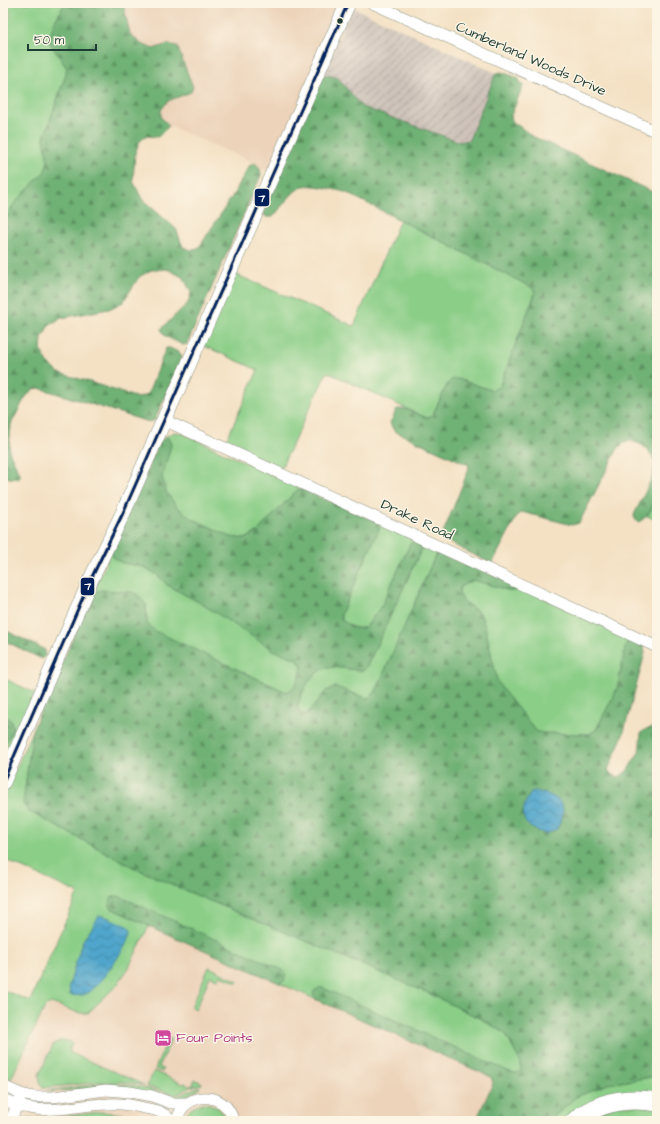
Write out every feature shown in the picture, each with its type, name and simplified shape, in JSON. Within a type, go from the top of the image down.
[{"type":"highway","points":[[575,1121],[589,1112],[613,1102],[627,1100],[657,1102]]},
{"type":"main road","points":[[3,782],[90,581],[123,513],[348,3]]},
{"type":"street","name":"Cumberland Woods Drive","points":[[372,3],[657,132]]},
{"type":"street","name":"Drake Road","points":[[164,420],[657,647]]},
{"type":"street","points":[[3,1086],[21,1094],[34,1097],[53,1097],[106,1090],[130,1092],[152,1096],[171,1102],[187,1103]]},
{"type":"street","points":[[10,1121],[21,1094]]},
{"type":"street","points":[[177,1121],[180,1110],[187,1103],[204,1097],[214,1098],[222,1103],[228,1110],[232,1121]]},
{"type":"street","points":[[3,1099],[35,1110],[108,1104],[130,1104],[166,1114],[171,1121]]},
{"type":"shaded area","points":[[123,3],[354,3],[279,175],[260,168],[255,163],[169,126],[161,117],[161,110],[168,101],[191,92],[193,87],[177,46],[168,44],[153,49],[140,43],[130,34]]},
{"type":"shaded area","points":[[352,7],[496,73],[469,140],[460,142],[362,107],[352,94],[322,76]]},
{"type":"shaded area","points":[[149,926],[491,1077],[493,1083],[476,1121],[158,1121],[143,1116],[100,1112],[44,1119],[22,1118],[20,1121],[3,1121],[3,1076],[11,1079],[45,1007],[51,1003],[79,1013],[128,969]]},
{"type":"green space","points":[[3,3],[65,3],[55,21],[50,43],[67,68],[44,138],[48,161],[45,171],[13,205],[3,226],[3,23],[10,18],[10,10]]},
{"type":"green space","points":[[65,3],[123,3],[130,34],[140,43],[153,49],[168,44],[177,46],[193,87],[191,92],[168,101],[161,110],[161,117],[169,126],[158,137],[147,136],[140,141],[135,153],[133,181],[142,199],[176,229],[183,247],[191,250],[198,249],[233,195],[250,165],[255,163],[260,168],[261,175],[187,344],[183,345],[165,336],[161,329],[188,303],[191,293],[184,278],[167,269],[151,270],[139,277],[123,302],[109,309],[61,318],[49,325],[42,338],[41,351],[48,363],[59,373],[138,398],[148,394],[166,348],[170,348],[180,353],[182,357],[155,420],[149,422],[39,388],[33,389],[25,398],[11,424],[9,451],[20,475],[18,479],[3,477],[3,226],[13,205],[45,171],[48,161],[44,138],[67,68],[50,43],[51,32]]},
{"type":"green space","points":[[502,72],[518,78],[523,86],[511,115],[512,121],[532,136],[657,194],[657,318],[655,323],[657,329],[657,499],[647,516],[639,522],[635,520],[634,515],[651,480],[654,460],[645,447],[628,440],[618,448],[579,523],[572,525],[522,512],[517,516],[492,564],[444,540],[443,533],[468,471],[469,465],[394,431],[390,423],[397,409],[406,409],[427,418],[432,416],[447,385],[452,379],[458,379],[491,390],[499,387],[535,294],[533,288],[347,193],[332,189],[304,186],[291,195],[273,217],[266,217],[263,213],[322,76],[328,75],[338,78],[362,107],[460,142],[469,140],[496,73]]},
{"type":"green space","points":[[400,220],[533,288],[535,293],[499,388],[491,390],[458,379],[447,385],[432,416],[427,418],[327,372],[281,468],[225,443],[258,370],[202,345],[235,274],[354,326]]},
{"type":"green space","points":[[174,432],[182,433],[304,490],[297,490],[257,532],[245,539],[231,537],[191,518],[177,507],[166,492],[162,477],[171,445],[169,439],[165,437]]},
{"type":"green space","points":[[165,437],[169,439],[171,445],[162,477],[166,492],[177,507],[191,518],[231,537],[245,539],[257,532],[297,490],[304,490],[375,521],[380,527],[341,614],[341,619],[351,627],[359,629],[366,627],[382,605],[410,544],[415,540],[421,543],[421,550],[367,666],[363,671],[328,668],[316,673],[308,682],[297,706],[299,712],[303,715],[308,713],[326,691],[336,687],[366,698],[371,697],[376,691],[436,554],[442,552],[513,584],[518,590],[511,591],[473,580],[460,587],[459,593],[464,602],[480,613],[485,627],[497,680],[502,689],[536,731],[542,733],[589,734],[596,730],[617,689],[628,640],[636,641],[644,646],[645,653],[623,735],[608,770],[612,775],[619,777],[627,771],[639,752],[641,733],[646,729],[657,727],[657,1078],[651,1077],[608,1084],[576,1097],[551,1121],[476,1121],[493,1083],[491,1077],[317,1000],[313,995],[314,991],[321,987],[510,1072],[516,1073],[521,1071],[521,1063],[505,1033],[483,1020],[424,991],[135,868],[28,811],[23,804],[33,728],[93,593],[101,590],[131,592],[137,594],[146,605],[147,623],[155,631],[286,692],[293,688],[299,678],[302,666],[297,659],[275,651],[202,604],[166,584],[156,574],[144,567],[122,563],[114,558],[111,551],[160,441]]},
{"type":"green space","points":[[657,499],[657,520],[647,516]]},
{"type":"green space","points":[[375,521],[415,540],[410,544],[382,605],[366,627],[355,628],[341,619],[341,614],[380,527]]},
{"type":"green space","points":[[421,543],[442,552],[436,554],[376,691],[371,697],[366,698],[344,690],[326,691],[308,713],[303,715],[299,712],[297,706],[308,682],[316,673],[328,668],[363,671],[367,666],[421,550]]},
{"type":"green space","points":[[111,551],[114,558],[122,563],[144,567],[156,574],[166,584],[202,604],[275,650],[297,659],[302,666],[301,677],[292,689],[286,692],[154,631],[147,623],[146,605],[137,594],[131,592],[101,590],[93,593]]},
{"type":"green space","points":[[473,580],[511,591],[517,590],[513,584],[636,641],[628,640],[617,689],[596,730],[589,734],[542,733],[536,731],[502,690],[497,680],[485,627],[480,613],[464,602],[459,593],[459,587]]},
{"type":"green space","points":[[3,629],[45,650],[45,656],[42,659],[3,640]]},
{"type":"green space","points":[[3,678],[35,693],[3,763],[3,749],[13,728],[11,721],[3,714]]},
{"type":"green space","points":[[3,714],[11,721],[13,728],[3,749]]},
{"type":"green space","points":[[33,728],[23,804],[28,811],[135,868],[424,991],[483,1020],[505,1033],[521,1063],[521,1071],[516,1073],[510,1072],[313,994],[317,1000],[279,983],[284,980],[111,908],[149,926],[128,969],[117,985],[88,1013],[79,1013],[51,1003],[45,1007],[11,1079],[3,1076],[3,990],[30,1001],[78,893],[3,859],[3,800]]},
{"type":"green space","points":[[119,896],[283,970],[286,974],[284,981],[279,983],[111,908],[109,903],[112,897]]},
{"type":"green space","points":[[209,967],[238,981],[237,983],[220,975],[218,979],[210,976],[196,1009],[191,1007]]},
{"type":"green space","points":[[168,1038],[171,1039],[169,1042],[170,1043],[159,1067],[163,1069],[162,1072],[155,1069]]},
{"type":"green space","points":[[63,1040],[72,1042],[69,1052],[144,1085],[122,1082],[100,1082],[43,1088],[39,1075],[53,1045]]},
{"type":"green space","points":[[154,1071],[183,1084],[186,1083],[187,1086],[194,1085],[193,1082],[196,1080],[202,1084],[190,1087],[175,1095],[147,1086]]},
{"type":"green space","points":[[651,1077],[657,1078],[657,1095],[566,1121],[551,1121],[576,1097],[608,1084]]},
{"type":"green space","points":[[101,1084],[150,1089],[174,1097],[200,1087],[199,1089],[180,1099],[86,1089],[46,1091]]},
{"type":"green space","points":[[203,1103],[215,1106],[221,1110],[226,1121],[183,1121],[190,1109]]},
{"type":"green space","points":[[618,1105],[657,1107],[657,1120],[641,1114],[632,1113],[618,1121],[583,1121]]},
{"type":"green space","points":[[100,1112],[144,1117],[158,1121],[20,1121],[22,1118],[44,1119]]},
{"type":"green space","points":[[635,1113],[657,1121],[618,1121],[625,1115]]},
{"type":"water","points":[[533,791],[548,794],[558,800],[561,804],[563,814],[557,829],[546,834],[533,829],[526,823],[523,811],[530,794]]},
{"type":"water","points":[[99,916],[104,916],[128,926],[131,931],[130,937],[114,963],[91,991],[83,995],[70,995],[69,986],[82,942]]},
{"type":"transit line","name":"7","points":[[3,782],[90,581],[123,513],[348,3]]},
{"type":"place","name":"Four Points","points":[[163,1038]]}]
